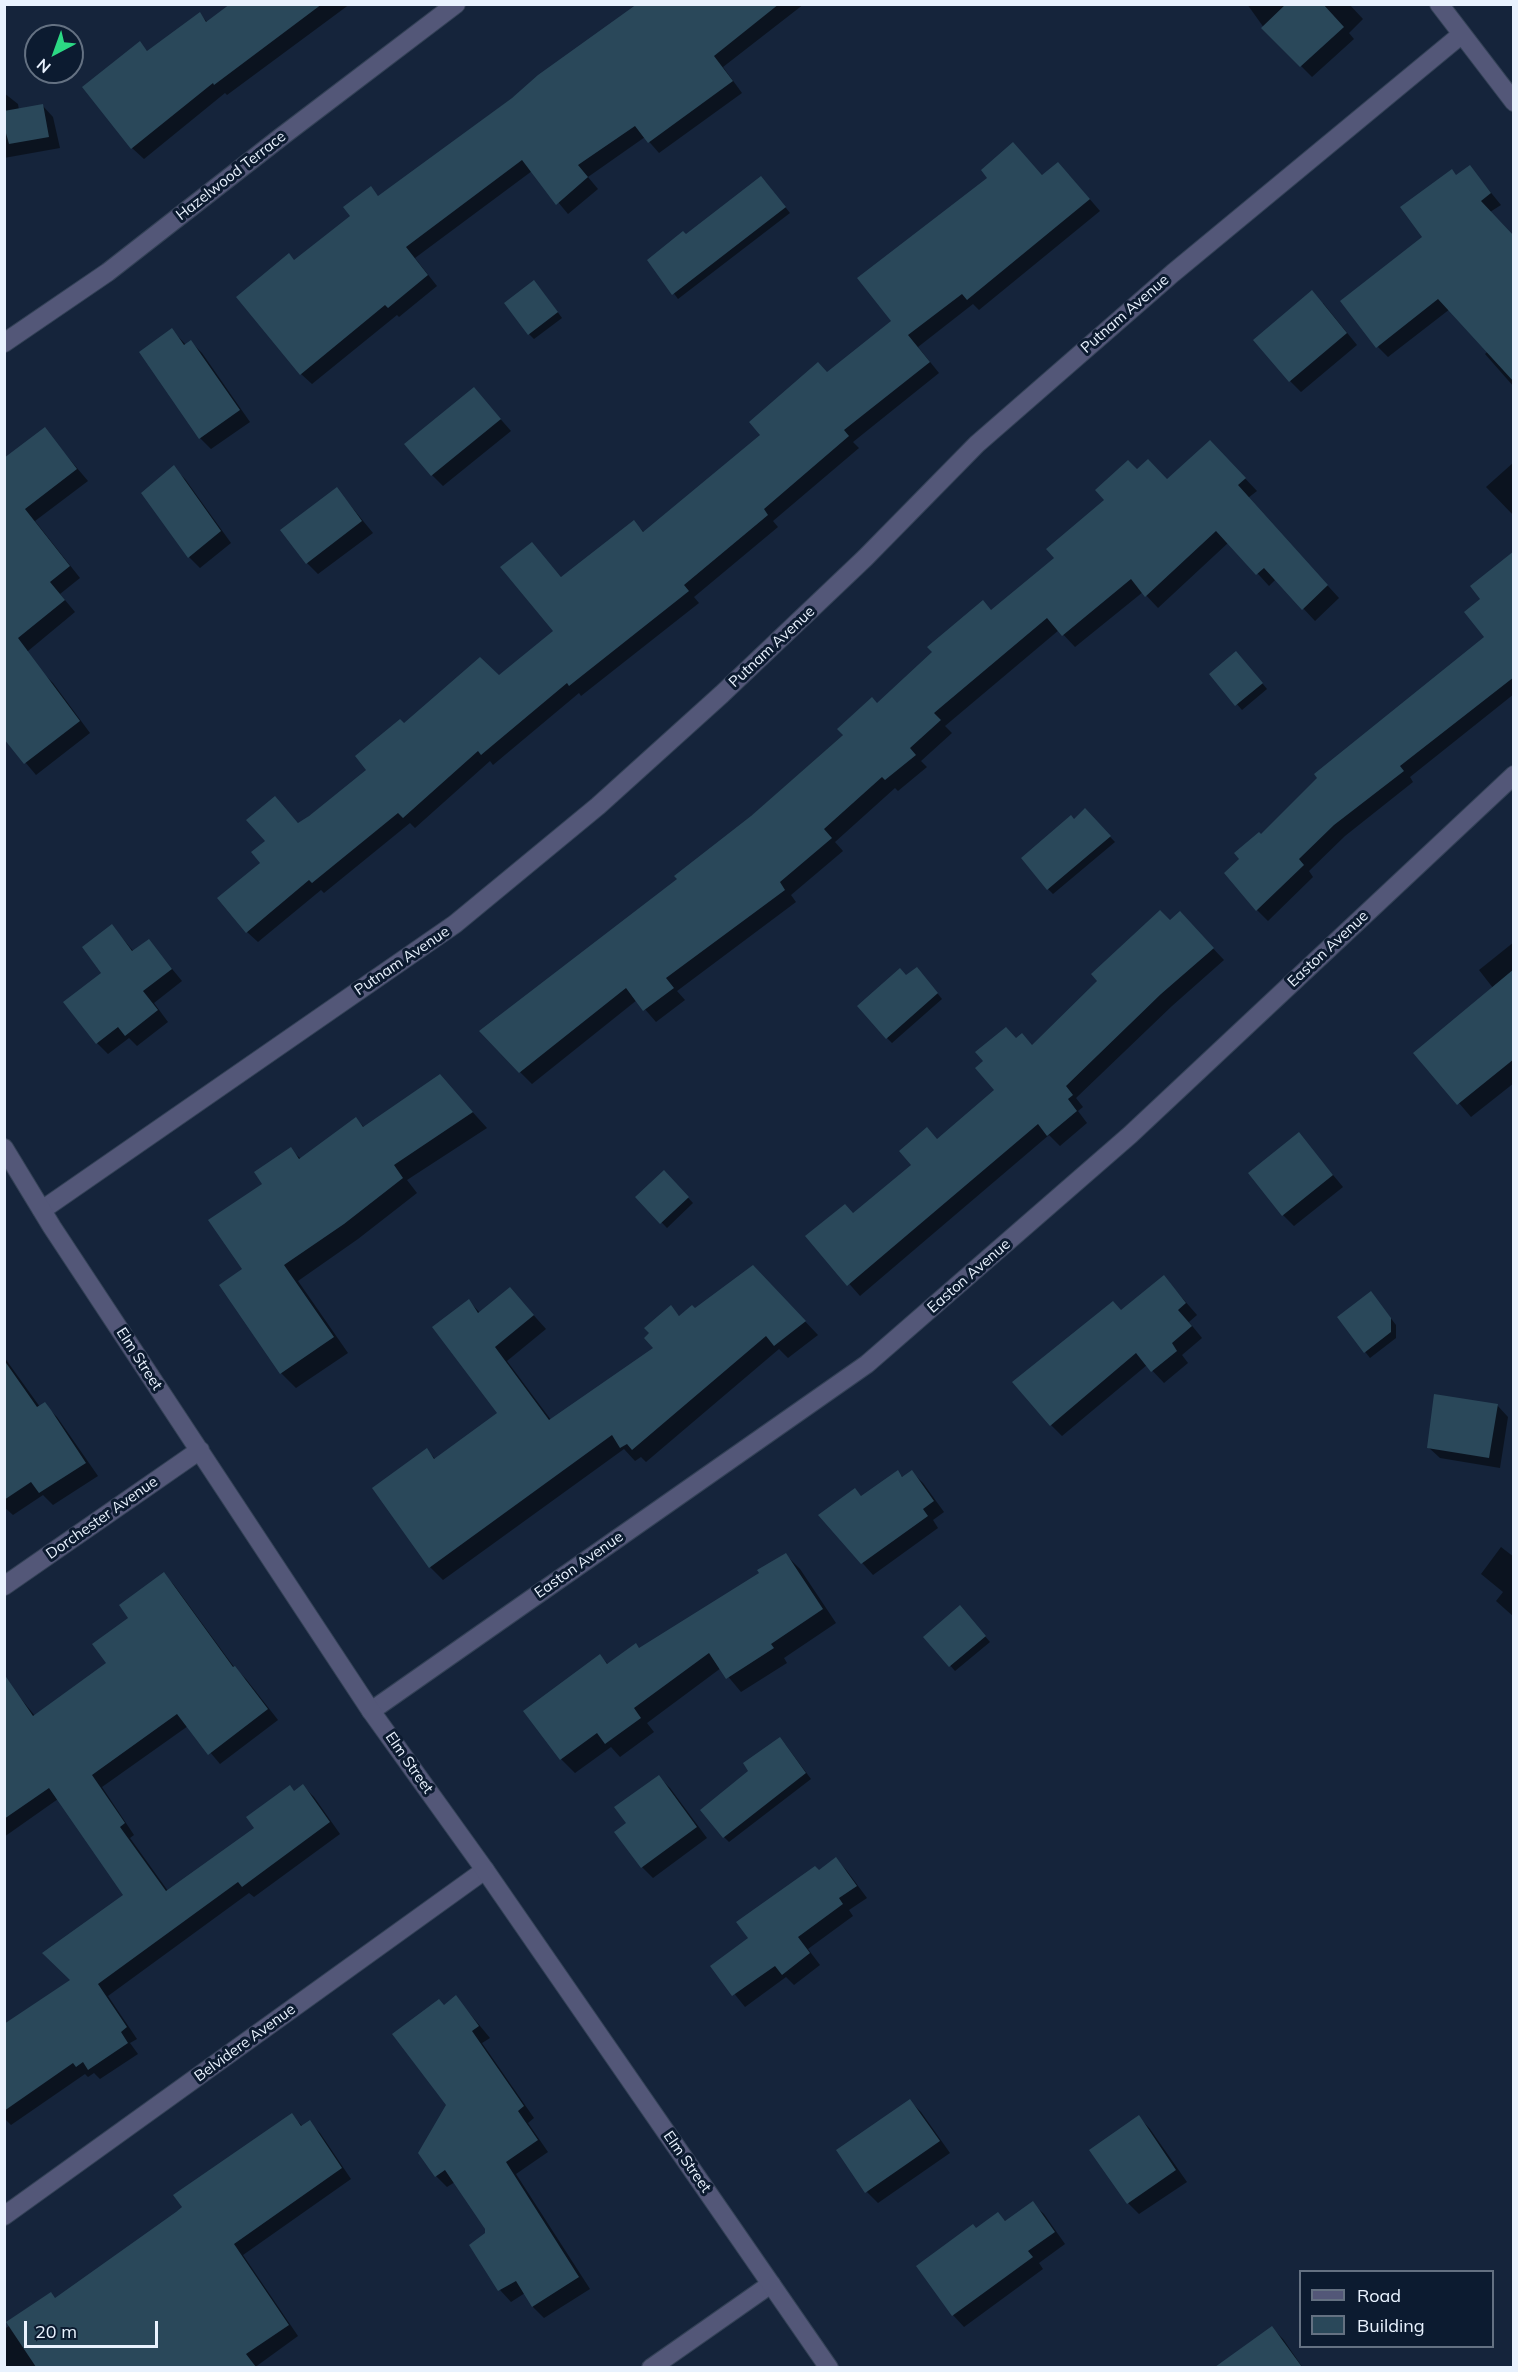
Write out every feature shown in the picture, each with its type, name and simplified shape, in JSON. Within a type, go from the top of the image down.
[{"type":"street","name":"Hazelwood Terrace","points":[[4,343],[108,272],[456,4]]},
{"type":"street","points":[[1439,4],[1514,102]]},
{"type":"street","name":"Putnam Avenue","points":[[42,1210],[455,924],[598,806],[722,694],[865,558],[977,444],[1173,273],[1462,34]]},
{"type":"street","name":"Easton Avenue","points":[[371,1711],[867,1364],[1130,1135],[1514,775]]},
{"type":"street","name":"Elm Street","points":[[4,1148],[42,1210],[371,1711],[485,1870],[829,2367]]},
{"type":"street","name":"Dorchester Avenue","points":[[4,1586],[200,1450]]},
{"type":"street","name":"Belvidere Avenue","points":[[4,2216],[485,1870]]},
{"type":"street","points":[[651,2367],[771,2284]]},
{"type":"building","points":[[230,4],[322,4],[214,85],[213,83],[131,149],[82,87],[140,41],[147,51],[200,12],[206,22]]},
{"type":"building","points":[[637,4],[779,4],[714,56],[733,81],[648,143],[635,126],[578,165],[588,177],[556,205],[522,160],[406,247],[428,275],[388,308],[385,305],[300,375],[236,297],[289,253],[294,260],[350,216],[343,207],[371,186],[378,196],[512,98],[538,75]]},
{"type":"building","points":[[1286,4],[1323,4],[1344,27],[1300,67],[1261,28]]},
{"type":"building","points":[[43,104],[49,137],[9,144],[4,126],[4,111]]},
{"type":"building","points":[[1013,142],[1042,175],[1058,162],[1090,199],[967,300],[962,294],[908,335],[930,362],[844,430],[849,436],[764,509],[768,515],[684,585],[689,591],[569,686],[567,683],[481,755],[478,751],[403,818],[398,813],[312,883],[309,880],[246,933],[217,898],[260,863],[251,852],[265,841],[246,820],[275,796],[298,823],[366,770],[355,756],[400,719],[404,723],[480,657],[499,675],[553,631],[500,567],[532,542],[561,577],[634,520],[643,532],[760,435],[749,422],[818,362],[827,372],[891,321],[857,278],[987,178],[981,170]]},
{"type":"building","points":[[1470,165],[1491,193],[1481,201],[1514,236],[1514,382],[1438,299],[1376,348],[1340,301],[1422,237],[1400,207],[1452,169],[1456,175]]},
{"type":"building","points":[[761,176],[786,207],[672,295],[647,260],[683,231],[686,234]]},
{"type":"building","points":[[534,280],[558,312],[528,335],[504,303]]},
{"type":"building","points":[[1312,290],[1347,333],[1289,382],[1253,340]]},
{"type":"building","points":[[172,328],[184,345],[191,340],[240,410],[199,439],[139,352]]},
{"type":"building","points":[[474,387],[501,419],[431,476],[404,444]]},
{"type":"building","points":[[45,427],[77,469],[25,509],[70,566],[50,582],[65,600],[18,638],[80,721],[24,764],[4,739],[4,458]]},
{"type":"building","points":[[1210,440],[1246,478],[1238,485],[1328,585],[1302,610],[1264,568],[1256,575],[1216,531],[1145,597],[1131,579],[1062,636],[1047,618],[934,713],[941,720],[910,748],[916,755],[885,780],[882,777],[824,829],[832,838],[780,882],[785,890],[666,978],[674,988],[643,1011],[626,988],[519,1073],[479,1031],[677,879],[674,876],[751,816],[843,735],[837,729],[872,697],[877,703],[932,652],[927,647],[983,600],[991,610],[1054,558],[1046,549],[1104,500],[1095,490],[1128,460],[1137,469],[1148,459],[1167,479]]},
{"type":"building","points":[[174,465],[221,531],[188,558],[141,493]]},
{"type":"building","points":[[337,487],[362,521],[306,564],[280,530]]},
{"type":"building","points":[[1514,551],[1514,677],[1400,766],[1404,771],[1334,825],[1299,859],[1304,865],[1256,911],[1224,873],[1239,859],[1234,853],[1259,832],[1261,834],[1317,778],[1314,774],[1484,637],[1464,612],[1480,599],[1470,586]]},
{"type":"building","points":[[1236,651],[1263,683],[1235,706],[1209,674]]},
{"type":"building","points":[[1085,808],[1111,836],[1047,890],[1021,858],[1071,815],[1074,819]]},
{"type":"building","points":[[1160,910],[1170,920],[1180,911],[1214,948],[1161,994],[1066,1086],[1073,1095],[1068,1099],[1077,1111],[1047,1136],[1038,1124],[847,1286],[805,1236],[845,1204],[853,1213],[911,1165],[899,1151],[927,1127],[937,1139],[994,1090],[975,1068],[983,1061],[975,1052],[1006,1027],[1016,1038],[1022,1033],[1032,1045],[1097,981],[1091,974]]},
{"type":"building","points":[[112,924],[132,951],[149,939],[172,969],[143,991],[158,1010],[125,1036],[118,1027],[96,1044],[63,1002],[101,973],[82,947]]},
{"type":"building","points":[[917,967],[938,993],[886,1039],[857,1006],[900,968],[906,975]]},
{"type":"building","points":[[1514,969],[1514,1059],[1457,1105],[1413,1053]]},
{"type":"building","points":[[440,1074],[473,1112],[394,1165],[403,1178],[344,1224],[284,1265],[334,1337],[280,1374],[219,1285],[242,1269],[208,1220],[262,1184],[254,1172],[291,1147],[299,1159],[356,1117],[363,1127]]},
{"type":"building","points":[[1299,1132],[1333,1175],[1282,1216],[1248,1173]]},
{"type":"building","points":[[664,1170],[689,1197],[660,1224],[635,1197]]},
{"type":"building","points":[[753,1265],[806,1321],[774,1346],[766,1336],[632,1450],[627,1444],[620,1448],[612,1435],[429,1568],[372,1488],[427,1448],[434,1459],[497,1413],[432,1327],[469,1299],[478,1313],[510,1287],[534,1315],[495,1347],[549,1420],[653,1348],[644,1338],[649,1333],[644,1328],[671,1305],[679,1316],[692,1305],[695,1308]]},
{"type":"building","points":[[1164,1275],[1186,1303],[1178,1310],[1192,1326],[1172,1343],[1177,1351],[1151,1372],[1136,1353],[1050,1426],[1012,1382],[1113,1301],[1121,1310]]},
{"type":"building","points":[[1371,1291],[1391,1318],[1391,1332],[1364,1353],[1337,1317]]},
{"type":"building","points":[[4,1360],[37,1407],[45,1402],[86,1463],[39,1493],[31,1482],[4,1500]]},
{"type":"building","points":[[1434,1394],[1498,1404],[1489,1458],[1427,1448]]},
{"type":"building","points":[[898,1470],[902,1477],[912,1470],[934,1501],[923,1509],[928,1516],[861,1564],[818,1515],[855,1488],[861,1496]]},
{"type":"building","points":[[786,1553],[823,1609],[771,1644],[774,1648],[726,1679],[709,1653],[634,1708],[641,1718],[605,1744],[597,1733],[560,1760],[523,1711],[600,1654],[607,1664],[636,1643],[639,1648],[759,1573],[757,1570]]},
{"type":"building","points":[[164,1572],[233,1667],[235,1666],[268,1709],[208,1755],[177,1714],[92,1775],[125,1823],[120,1827],[166,1891],[254,1828],[246,1817],[290,1785],[294,1791],[303,1784],[330,1822],[242,1887],[238,1882],[98,1984],[127,2027],[121,2032],[128,2043],[88,2070],[83,2062],[76,2067],[73,2063],[4,2111],[4,2024],[70,1980],[42,1953],[123,1895],[49,1788],[4,1819],[4,1674],[33,1716],[106,1663],[92,1644],[128,1618],[119,1605]]},
{"type":"building","points":[[960,1605],[986,1636],[949,1667],[923,1637]]},
{"type":"building","points":[[780,1737],[806,1773],[723,1838],[700,1810],[748,1771],[743,1763]]},
{"type":"building","points":[[659,1775],[697,1827],[641,1868],[614,1832],[626,1823],[614,1807]]},
{"type":"building","points":[[836,1857],[857,1886],[839,1898],[843,1904],[798,1937],[810,1953],[782,1975],[775,1966],[732,1996],[710,1966],[748,1938],[736,1922],[815,1866],[819,1870]]},
{"type":"building","points":[[456,1995],[479,2026],[472,2031],[524,2106],[518,2111],[538,2140],[506,2162],[579,2277],[532,2307],[516,2281],[498,2291],[469,2245],[485,2233],[485,2229],[445,2170],[435,2177],[418,2153],[446,2105],[392,2034],[439,1999],[444,2005]]},
{"type":"building","points":[[910,2099],[940,2141],[865,2193],[836,2150]]},
{"type":"building","points":[[292,2113],[301,2126],[310,2120],[342,2168],[234,2244],[289,2325],[246,2354],[256,2367],[36,2367],[6,2322],[51,2292],[55,2298],[176,2212],[182,2207],[173,2195]]},
{"type":"building","points":[[1139,2115],[1176,2170],[1127,2204],[1089,2150]]},
{"type":"building","points":[[1033,2201],[1055,2232],[1028,2251],[1033,2257],[952,2316],[916,2266],[973,2224],[976,2228],[998,2212],[1005,2221]]},
{"type":"building","points":[[1272,2326],[1302,2367],[1215,2367]]}]
